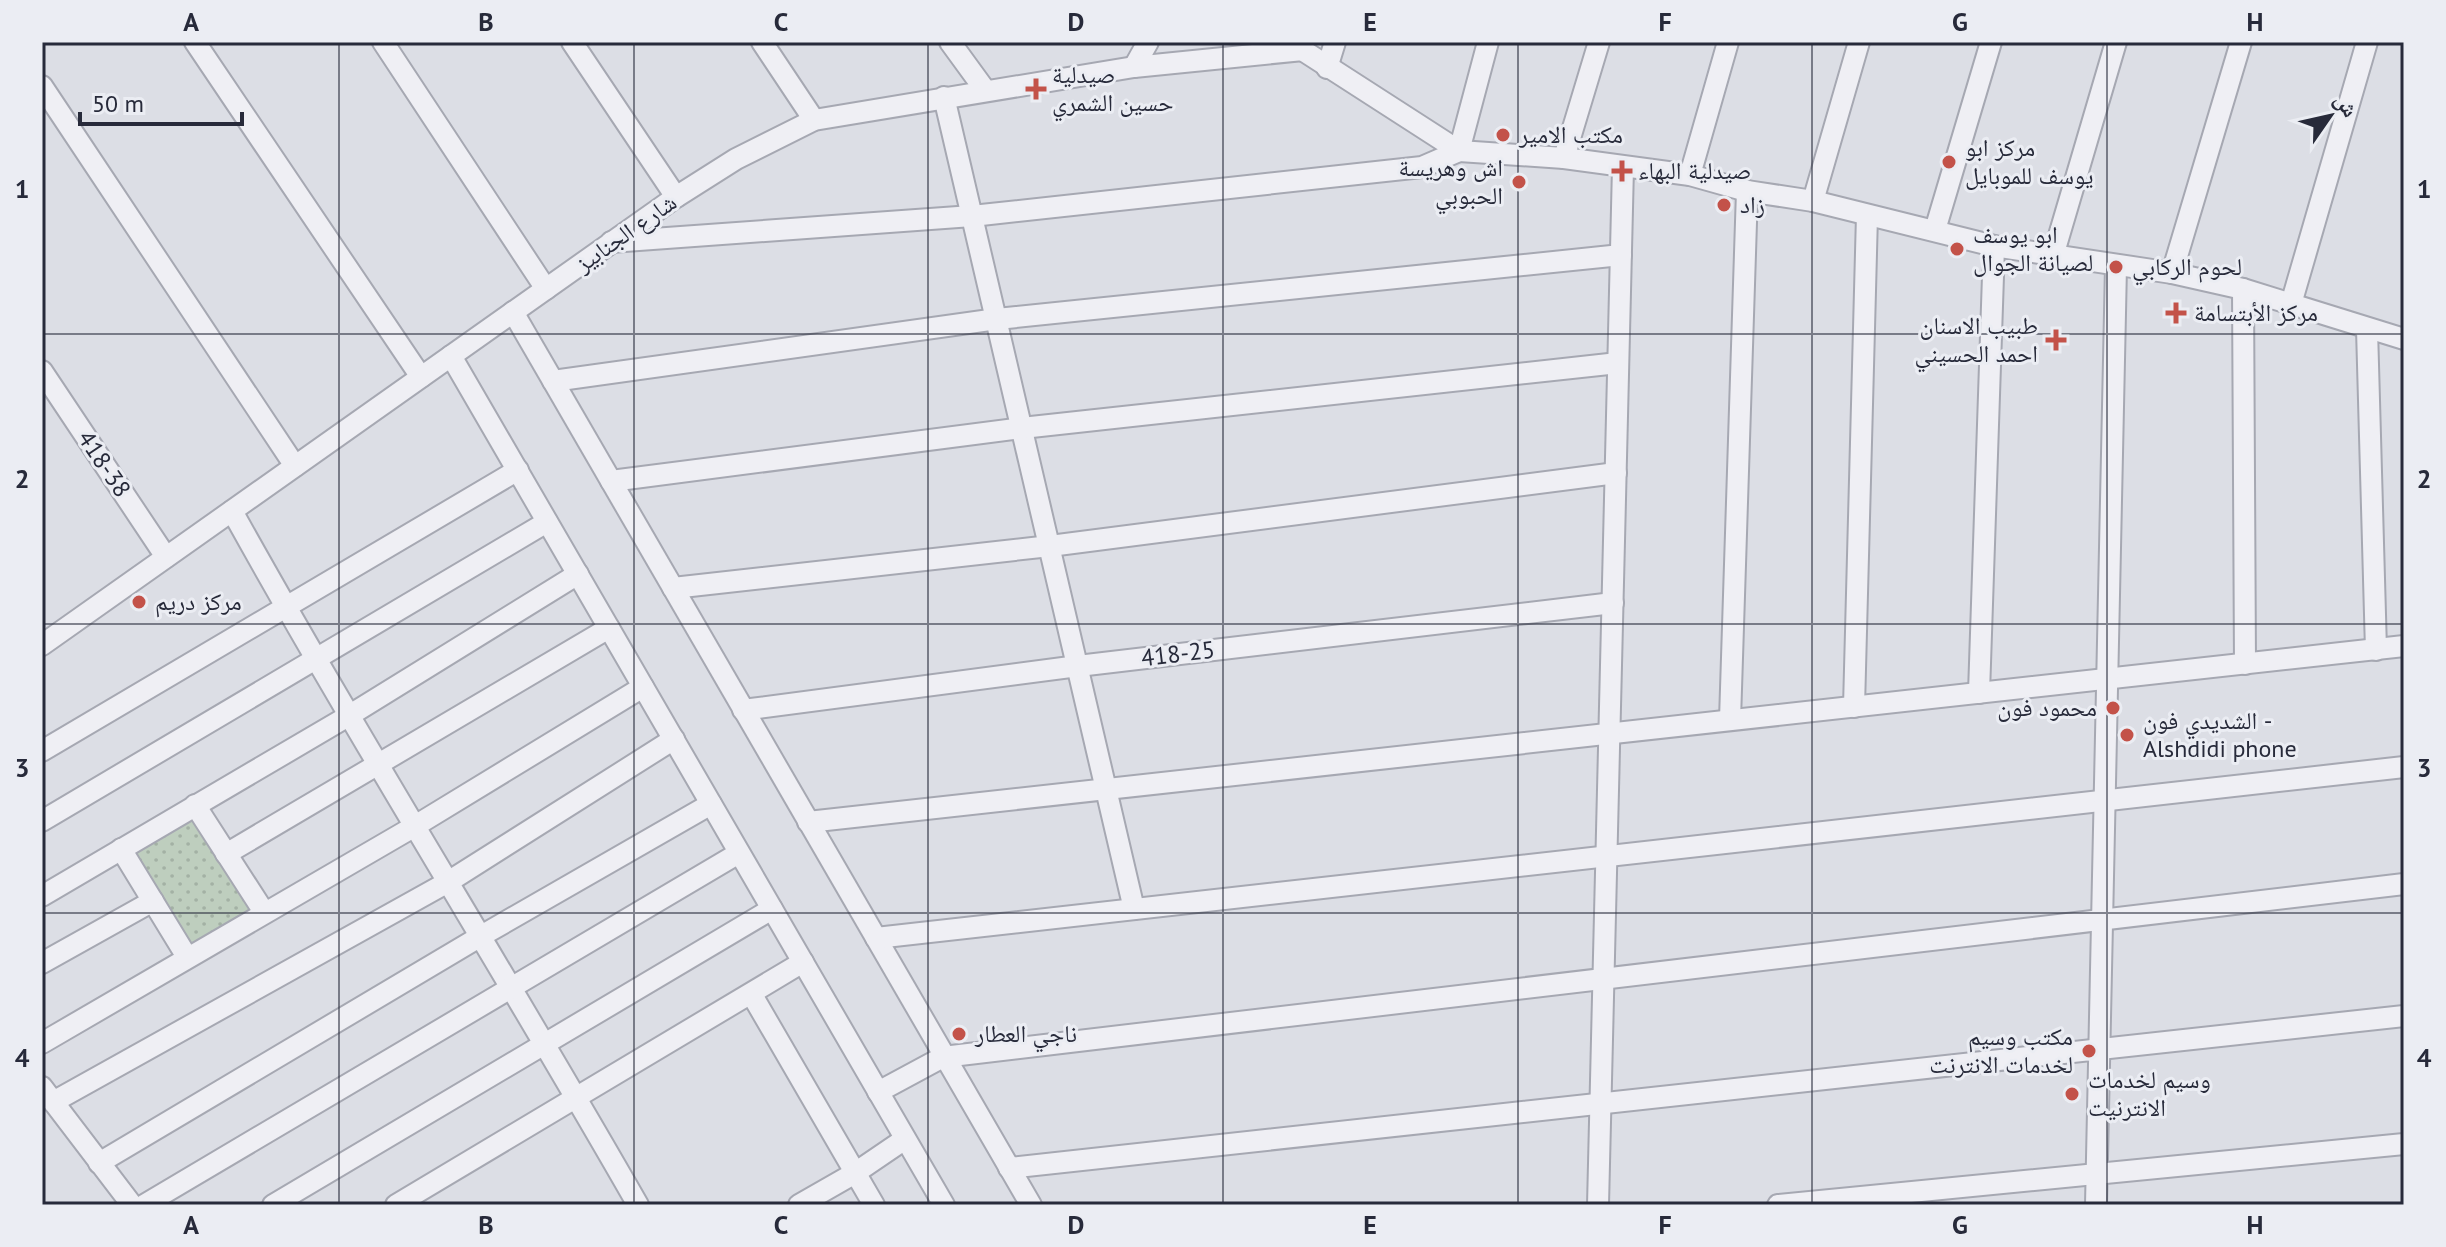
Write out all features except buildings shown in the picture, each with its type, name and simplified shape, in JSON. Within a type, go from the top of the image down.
[{"type":"street","points":[[195,42],[421,377]]},
{"type":"street","points":[[383,42],[546,289]]},
{"type":"street","points":[[572,42],[676,197]]},
{"type":"street","points":[[762,42],[814,120]]},
{"type":"street","points":[[950,42],[985,90]]},
{"type":"street","points":[[1134,67],[1148,42]]},
{"type":"street","points":[[1327,68],[1335,42]]},
{"type":"street","points":[[1459,151],[1488,42]]},
{"type":"street","points":[[1564,158],[1599,42]]},
{"type":"street","points":[[1690,175],[1728,42]]},
{"type":"street","points":[[1813,201],[1859,42]]},
{"type":"street","points":[[1935,230],[1991,42]]},
{"type":"street","points":[[2053,256],[2116,42]]},
{"type":"street","points":[[2172,273],[2241,42]]},
{"type":"street","points":[[2291,304],[2367,42]]},
{"type":"street","points":[[1296,46],[1459,151]]},
{"type":"street","name":"شارع الجنابيز","points":[[42,645],[676,197],[736,159],[814,120],[1134,67],[1296,46]]},
{"type":"street","points":[[42,86],[295,466]]},
{"type":"street","points":[[944,97],[1134,909]]},
{"type":"street","points":[[611,242],[972,216],[1422,167],[1459,151],[1564,158],[1690,175],[1747,191],[1813,201],[1994,246],[2172,273],[2243,289],[2404,339]]},
{"type":"street","points":[[1598,1205],[1623,167]]},
{"type":"street","points":[[1730,720],[1747,191]]},
{"type":"street","points":[[1854,707],[1867,215]]},
{"type":"street","points":[[1979,693],[1994,246]]},
{"type":"street","points":[[553,381],[997,319],[1621,255]]},
{"type":"street","points":[[2096,1205],[2116,266]]},
{"type":"street","points":[[2243,289],[2245,664]]},
{"type":"street","points":[[513,312],[1031,1205]]},
{"type":"street","points":[[2367,329],[2376,650]]},
{"type":"street","points":[[451,356],[944,1205]]},
{"type":"street","points":[[611,481],[1022,428],[1618,363]]},
{"type":"street","name":"418-38","points":[[42,371],[166,557]]},
{"type":"street","points":[[42,751],[518,470]]},
{"type":"street","points":[[673,588],[1050,546],[1616,473]]},
{"type":"street","points":[[232,511],[315,661],[577,1097],[638,1205]]},
{"type":"street","points":[[42,821],[547,522]]},
{"type":"street","points":[[42,896],[350,715],[578,574]]},
{"type":"street","name":"418-25","points":[[743,710],[1078,666],[1613,603]]},
{"type":"street","points":[[226,854],[609,628]]},
{"type":"street","points":[[808,822],[2404,646]]},
{"type":"street","points":[[42,1043],[415,826],[643,687]]},
{"type":"street","points":[[132,1205],[48,1095],[448,882],[674,739]]},
{"type":"street","points":[[876,938],[2404,767]]},
{"type":"street","points":[[99,1163],[481,936],[711,804]]},
{"type":"street","points":[[195,805],[264,912]]},
{"type":"street","points":[[121,849],[187,957]]},
{"type":"street","points":[[144,1205],[739,853]]},
{"type":"street","points":[[878,1092],[943,1057],[2404,884]]},
{"type":"street","points":[[42,963],[153,901]]},
{"type":"street","points":[[273,1205],[772,909]]},
{"type":"street","points":[[396,1205],[803,962]]},
{"type":"street","points":[[752,995],[874,1205]]},
{"type":"street","points":[[1009,1168],[2404,1016]]},
{"type":"street","points":[[799,1205],[855,1173],[905,1139]]},
{"type":"street","points":[[1778,1205],[2404,1144]]},
{"type":"green space","points":[[193,811],[257,911],[189,951],[128,850]]},
{"type":"place","name":"صيدلية حسين الشمري","points":[[1036,89]]},
{"type":"place","name":"مكتب الامير","points":[[1503,135]]},
{"type":"place","name":"مركز ابو يوسف للموبايل","points":[[1949,162]]},
{"type":"place","name":"صيدلية البهاء","points":[[1622,171]]},
{"type":"place","name":"اش وهريسة الحبوبي","points":[[1519,182]]},
{"type":"place","name":"زاد","points":[[1724,205]]},
{"type":"place","name":"ابو يوسف لصيانة الجوال","points":[[1957,249]]},
{"type":"place","name":"لحوم الركابي","points":[[2116,267]]},
{"type":"place","name":"مركز الأبتسامة","points":[[2176,313]]},
{"type":"place","name":"طبيب الاسنان احمد الحسيني","points":[[2056,340]]},
{"type":"place","name":"مركز دريم","points":[[139,602]]},
{"type":"place","name":"محمود فون","points":[[2113,708]]},
{"type":"place","name":"الشديدي فون - Alshdidi phone","points":[[2127,735]]},
{"type":"place","name":"ناجي العطار","points":[[959,1034]]},
{"type":"place","name":"مكتب وسيم لخدمات الانترنت","points":[[2089,1051]]},
{"type":"place","name":"وسيم لخدمات الانترنيت","points":[[2072,1094]]}]
